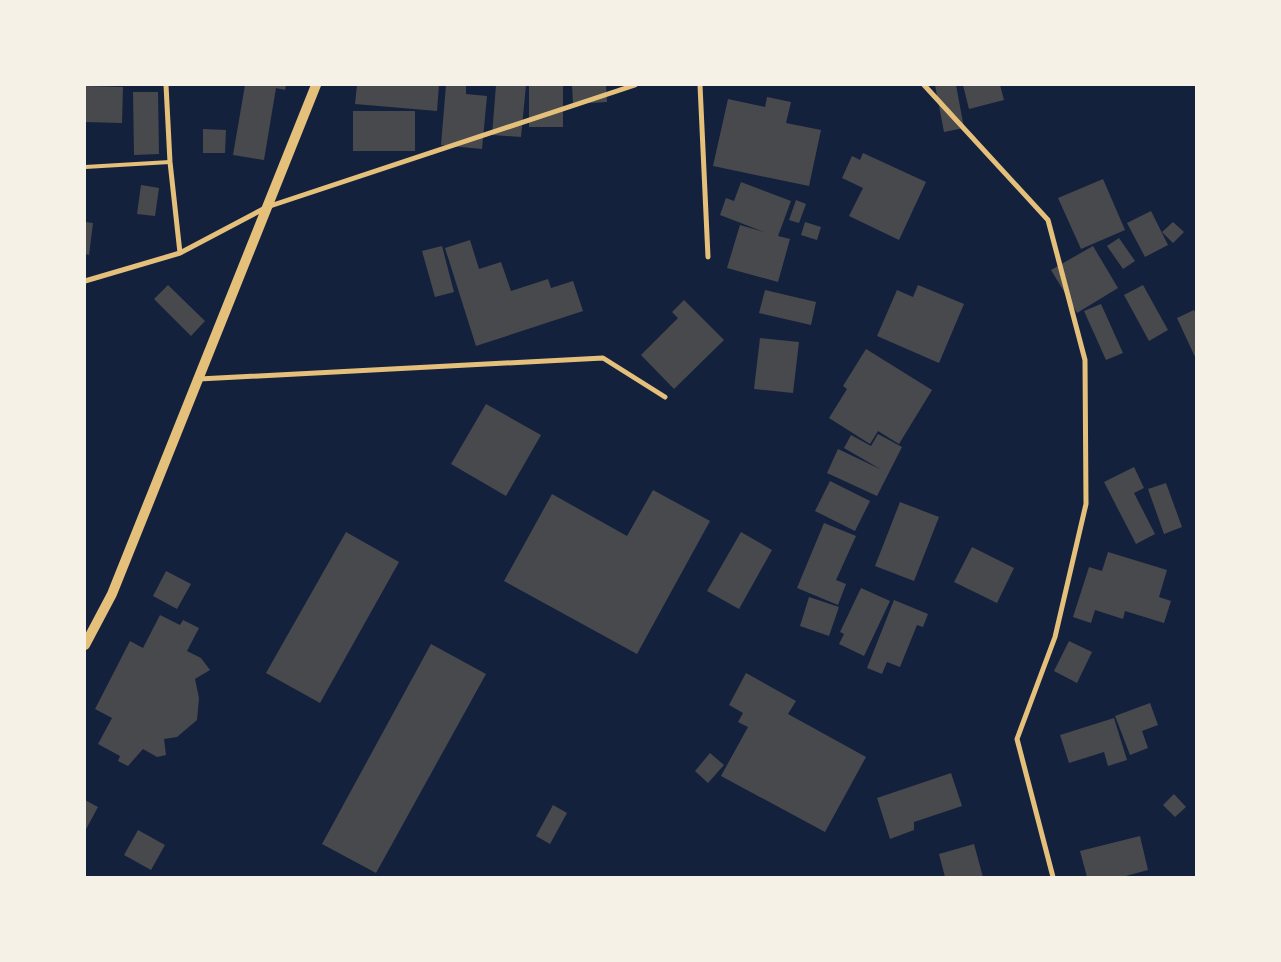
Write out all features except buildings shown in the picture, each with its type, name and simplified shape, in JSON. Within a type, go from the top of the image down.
[{"type":"main road","points":[[85,645],[112,594],[316,85]]},
{"type":"street","points":[[166,85],[170,162],[180,253]]},
{"type":"street","points":[[85,281],[180,253],[267,207],[635,85]]},
{"type":"street","points":[[700,85],[708,257]]},
{"type":"street","points":[[924,85],[1048,220],[1085,360],[1086,504],[1055,637],[1017,739],[1053,877]]},
{"type":"street","points":[[198,379],[603,358],[665,397]]},
{"type":"lane","points":[[85,167],[170,162]]}]
